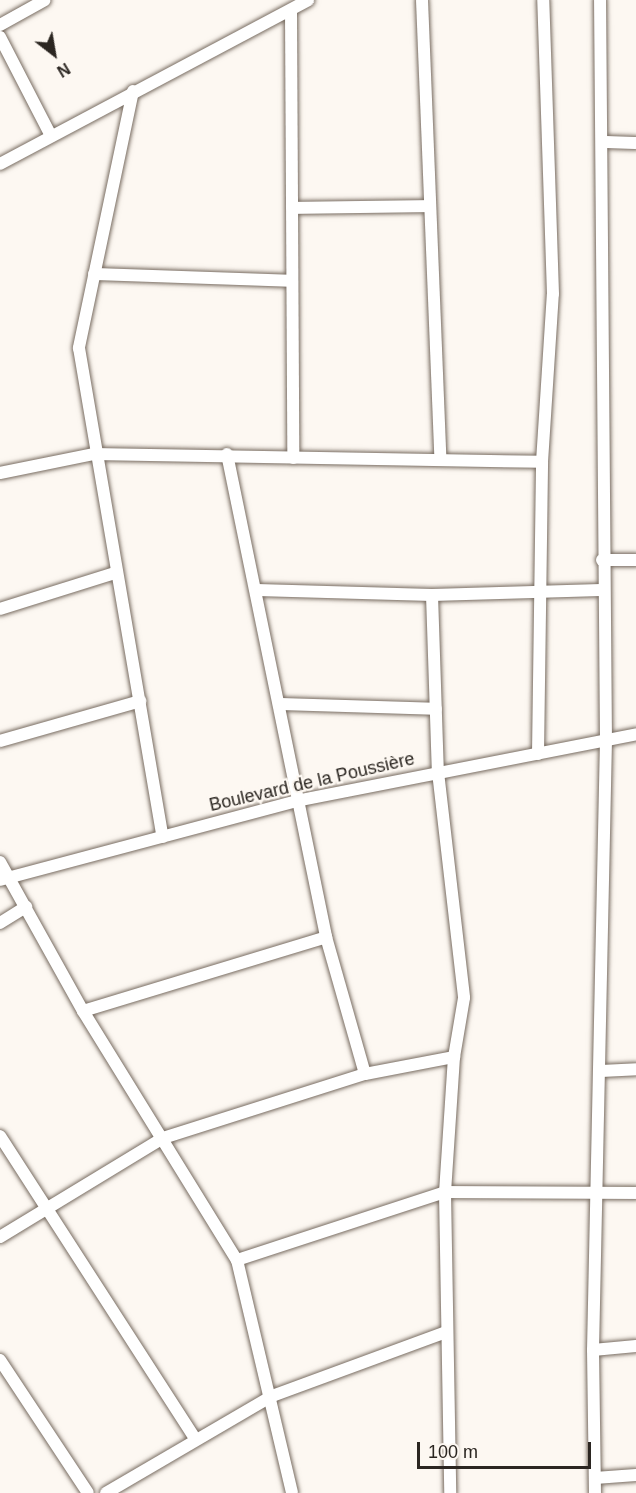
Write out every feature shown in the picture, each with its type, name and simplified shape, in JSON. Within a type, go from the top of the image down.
[{"type":"street","points":[[0,25],[45,0]]},
{"type":"street","points":[[0,164],[133,91],[291,11],[308,0]]},
{"type":"street","points":[[422,0],[440,457]]},
{"type":"street","points":[[538,754],[542,462],[553,294],[543,0]]},
{"type":"street","points":[[595,1493],[593,1350],[602,1071],[606,742],[601,590],[605,142],[600,0]]},
{"type":"street","points":[[291,11],[293,458]]},
{"type":"street","points":[[0,37],[51,136]]},
{"type":"street","points":[[133,91],[79,348],[93,454],[140,701],[163,837]]},
{"type":"street","points":[[605,142],[636,143]]},
{"type":"street","points":[[292,208],[429,206]]},
{"type":"street","points":[[94,274],[291,281]]},
{"type":"street","points":[[0,473],[93,454],[227,454],[293,458],[440,457],[542,462]]},
{"type":"street","points":[[227,454],[257,590],[296,801],[326,937],[365,1074]]},
{"type":"street","points":[[602,560],[636,561]]},
{"type":"street","points":[[0,609],[115,573]]},
{"type":"street","points":[[257,590],[432,595],[601,590]]},
{"type":"street","points":[[432,595],[438,772],[464,962],[463,1020],[454,1057],[445,1192],[450,1493]]},
{"type":"street","points":[[0,741],[140,701]]},
{"type":"street","points":[[279,704],[436,709]]},
{"type":"street","name":"Boulevard de la Poussière","points":[[5,879],[296,801],[636,735]]},
{"type":"street","points":[[0,862],[5,879],[26,907],[83,1011],[237,1260],[272,1396],[292,1493]]},
{"type":"street","points":[[0,923],[26,907]]},
{"type":"street","points":[[83,1011],[326,937]]},
{"type":"street","points":[[0,1237],[163,1138],[365,1074],[454,1057]]},
{"type":"street","points":[[602,1071],[636,1069]]},
{"type":"street","points":[[0,1136],[195,1439]]},
{"type":"street","points":[[237,1260],[445,1192],[599,1196],[636,1193]]},
{"type":"street","points":[[106,1493],[272,1396],[446,1332]]},
{"type":"street","points":[[593,1350],[636,1346]]},
{"type":"street","points":[[0,1360],[88,1493]]},
{"type":"street","points":[[595,1478],[636,1475]]}]
